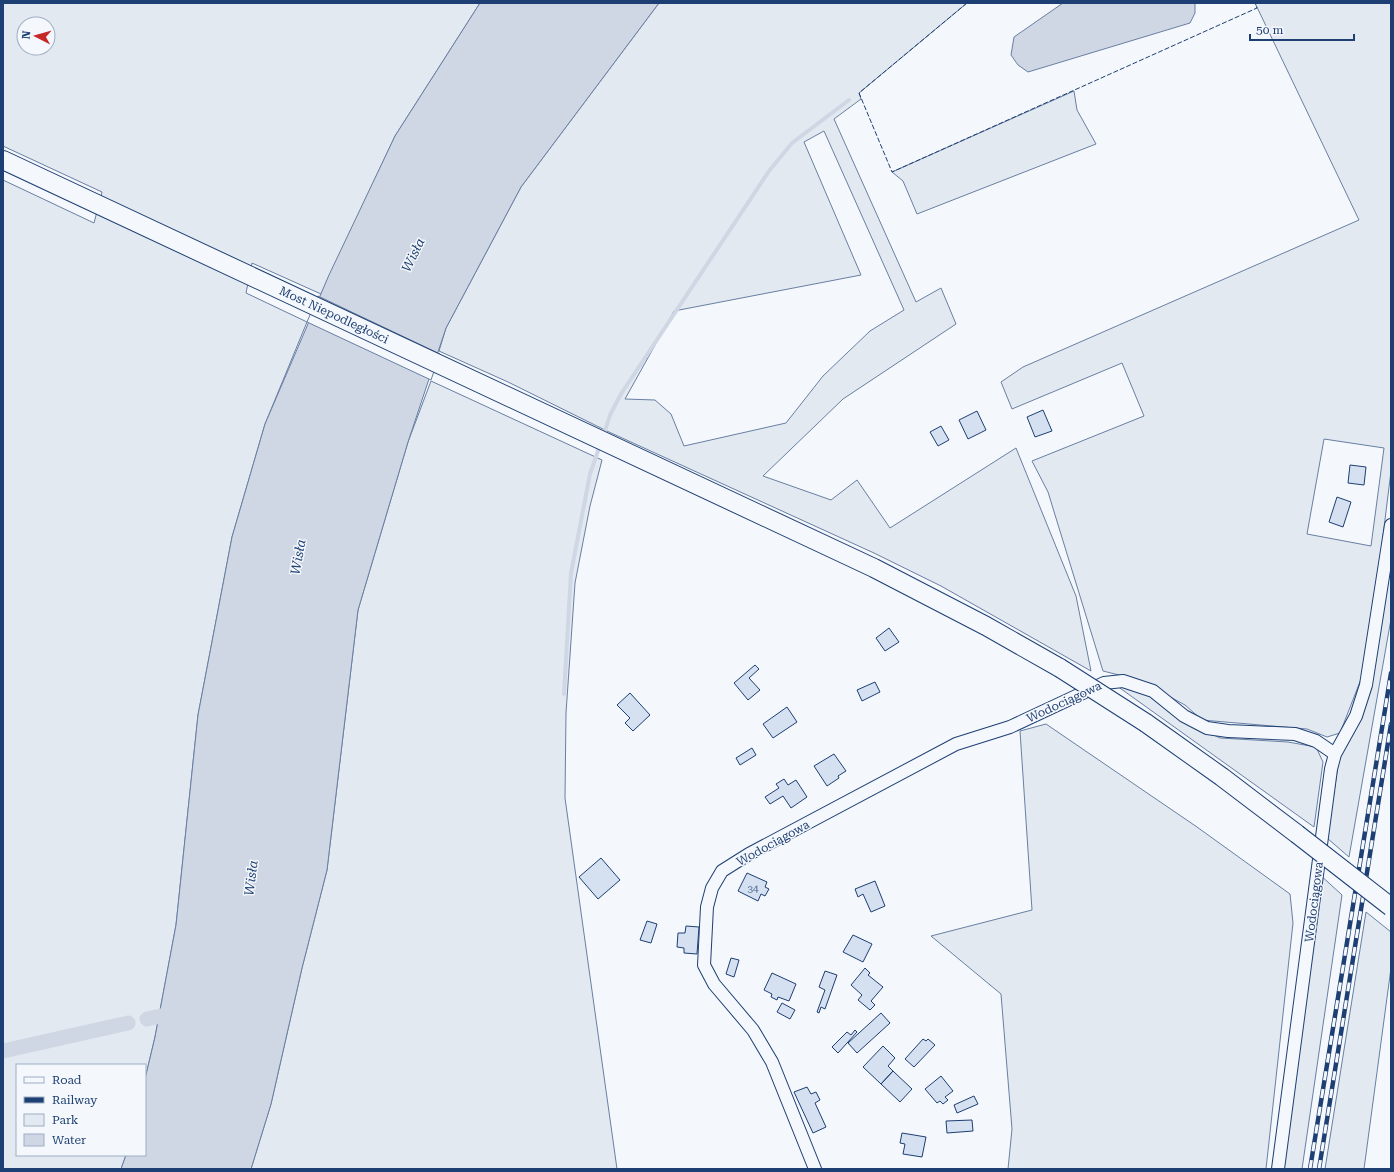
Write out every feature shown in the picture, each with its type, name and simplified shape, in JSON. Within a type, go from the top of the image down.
[{"type":"main road","name":"Most Niepodległości","points":[[3,160],[665,470],[924,593],[986,626],[1060,668],[1146,723],[1205,764],[1391,907]]},
{"type":"street","points":[[1335,754],[1356,716],[1366,685],[1391,526]]},
{"type":"street","name":"Wodociągowa","points":[[814,1169],[772,1062],[753,1030],[714,984],[704,966],[707,907],[712,888],[722,871],[749,854],[956,744],[1010,727],[1104,682],[1123,681],[1153,691],[1184,716],[1207,728],[1228,731],[1295,734],[1316,741],[1335,754],[1329,783],[1278,1169]]},
{"type":"green space","points":[[3,3],[480,3],[395,136],[321,294],[252,263],[246,293],[307,322],[265,424],[232,537],[198,715],[176,925],[155,1037],[146,1075],[146,1064],[16,1064],[16,1156],[126,1156],[121,1169],[3,1169],[3,180],[94,223],[102,192],[3,146]]},
{"type":"green space","points":[[659,3],[967,3],[859,93],[861,99],[834,119],[916,302],[941,288],[956,324],[843,399],[763,476],[831,500],[857,480],[890,528],[1016,448],[1076,596],[1091,671],[941,586],[874,553],[609,432],[508,382],[439,351],[446,328],[521,187]],"holes":[[[824,131],[904,310],[870,331],[823,376],[786,423],[684,446],[671,414],[655,400],[625,399],[674,311],[861,275],[804,142]]]},
{"type":"green space","points":[[1255,3],[1391,3],[1391,471],[1370,641],[1363,674],[1340,733],[1327,737],[1307,729],[1202,720],[1185,705],[1139,680],[1103,671],[1048,492],[1032,461],[1144,416],[1122,363],[1012,409],[1001,382],[1023,367],[1359,220]],"holes":[[[1324,439],[1384,448],[1371,546],[1307,534]]]},
{"type":"green space","points":[[1074,91],[1077,110],[1096,144],[917,214],[903,181],[892,172]]},
{"type":"green space","points":[[431,381],[602,460],[590,506],[575,583],[566,713],[565,798],[617,1169],[251,1169],[271,1104],[302,968],[327,870],[358,610],[408,442]]},
{"type":"green space","points":[[1391,550],[1391,619],[1349,857],[1327,838],[1339,759],[1371,689]]},
{"type":"green space","points":[[1117,686],[1146,694],[1182,720],[1220,738],[1288,742],[1316,747],[1323,762],[1314,827]]},
{"type":"green space","points":[[1046,724],[1197,827],[1290,894],[1293,923],[1266,1169],[1008,1169],[1012,1129],[1001,994],[931,936],[1032,910],[1020,731]]},
{"type":"green space","points":[[1318,873],[1342,895],[1302,1169],[1277,1169]]},
{"type":"green space","points":[[1366,912],[1391,932],[1391,968],[1364,1169],[1325,1169]]},
{"type":"water","name":"Wisła","points":[[480,3],[659,3],[521,187],[446,328],[408,442],[358,610],[327,870],[302,968],[271,1104],[251,1169],[121,1169],[126,1156],[146,1156],[146,1075],[155,1037],[176,925],[198,715],[232,537],[265,424],[329,275],[395,136]]},
{"type":"water","points":[[1063,3],[1195,3],[1195,13],[1190,23],[1028,72],[1018,65],[1011,55],[1014,37]]},
{"type":"pier","points":[[318,296],[440,354],[431,380],[307,322]]},
{"type":"building","points":[[1043,410],[1052,431],[1035,437],[1027,417]]},
{"type":"building","points":[[977,411],[986,430],[968,439],[959,420]]},
{"type":"building","points":[[941,426],[949,440],[938,446],[930,432]]},
{"type":"building","points":[[1350,465],[1366,467],[1364,485],[1348,483]]},
{"type":"building","points":[[1337,497],[1351,502],[1343,527],[1329,522]]},
{"type":"building","points":[[889,628],[899,642],[885,651],[876,638]]},
{"type":"building","points":[[755,665],[759,669],[749,678],[760,690],[748,700],[734,683]]},
{"type":"building","points":[[875,682],[880,692],[862,701],[857,690]]},
{"type":"building","points":[[630,693],[650,715],[633,731],[625,723],[630,718],[617,705]]},
{"type":"building","points":[[787,707],[797,722],[773,738],[763,724]]},
{"type":"building","points":[[752,748],[756,755],[740,765],[736,758]]},
{"type":"building","points":[[834,754],[846,771],[827,786],[814,766]]},
{"type":"building","points":[[784,779],[788,785],[796,780],[807,797],[791,808],[783,796],[770,804],[765,797],[779,788],[776,784]]},
{"type":"building","points":[[601,858],[620,880],[598,899],[579,877]]},
{"type":"building","points":[[747,873],[767,882],[765,887],[769,889],[765,896],[761,894],[758,901],[738,891]]},
{"type":"building","points":[[875,881],[885,906],[871,912],[863,894],[858,897],[855,889]]},
{"type":"building","points":[[647,921],[657,924],[651,943],[640,940]]},
{"type":"building","points":[[686,926],[699,927],[697,954],[684,953],[684,948],[677,947],[678,933],[685,933]]},
{"type":"building","points":[[853,935],[872,944],[863,962],[843,952]]},
{"type":"building","points":[[731,958],[739,960],[734,977],[726,974]]},
{"type":"building","points":[[865,968],[870,973],[868,975],[883,987],[871,1001],[875,1005],[870,1010],[858,1000],[862,995],[851,985]]},
{"type":"building","points":[[825,971],[837,975],[825,1009],[821,1007],[819,1013],[817,1012],[825,990],[819,987]]},
{"type":"building","points":[[772,973],[796,984],[789,1001],[778,997],[777,1000],[771,997],[772,994],[764,990]]},
{"type":"building","points":[[782,1003],[795,1010],[790,1019],[777,1012]]},
{"type":"building","points":[[881,1013],[890,1023],[857,1053],[848,1043]]},
{"type":"building","points":[[855,1030],[857,1032],[838,1053],[832,1047],[847,1032],[851,1035]]},
{"type":"building","points":[[923,1039],[926,1041],[928,1039],[935,1045],[914,1067],[905,1059]]},
{"type":"building","points":[[883,1046],[895,1058],[888,1066],[893,1071],[881,1084],[863,1067]]},
{"type":"building","points":[[893,1071],[912,1089],[900,1102],[881,1084]]},
{"type":"building","points":[[941,1076],[953,1091],[945,1097],[948,1100],[943,1104],[940,1101],[937,1103],[925,1089]]},
{"type":"building","points":[[807,1087],[811,1094],[816,1092],[820,1100],[815,1103],[826,1127],[813,1133],[794,1092]]},
{"type":"building","points":[[974,1096],[978,1104],[957,1113],[954,1105]]},
{"type":"building","points":[[972,1120],[973,1131],[947,1133],[946,1121]]},
{"type":"building","points":[[902,1133],[926,1137],[922,1157],[903,1154],[905,1144],[900,1143]]},
{"type":"waterway","points":[[603,437],[610,415],[621,394],[769,171],[792,143],[849,100]]},
{"type":"waterway","points":[[564,694],[571,573],[590,474],[600,445]]},
{"type":"waterway","points":[[147,1019],[179,1012]]},
{"type":"waterway","points":[[3,1051],[128,1023]]},
{"type":"railway","points":[[1310,1169],[1391,673]]},
{"type":"railway","points":[[1319,1169],[1391,724]]},
{"type":"fence","points":[[967,3],[859,93],[892,172],[1257,8],[1255,3]]}]
